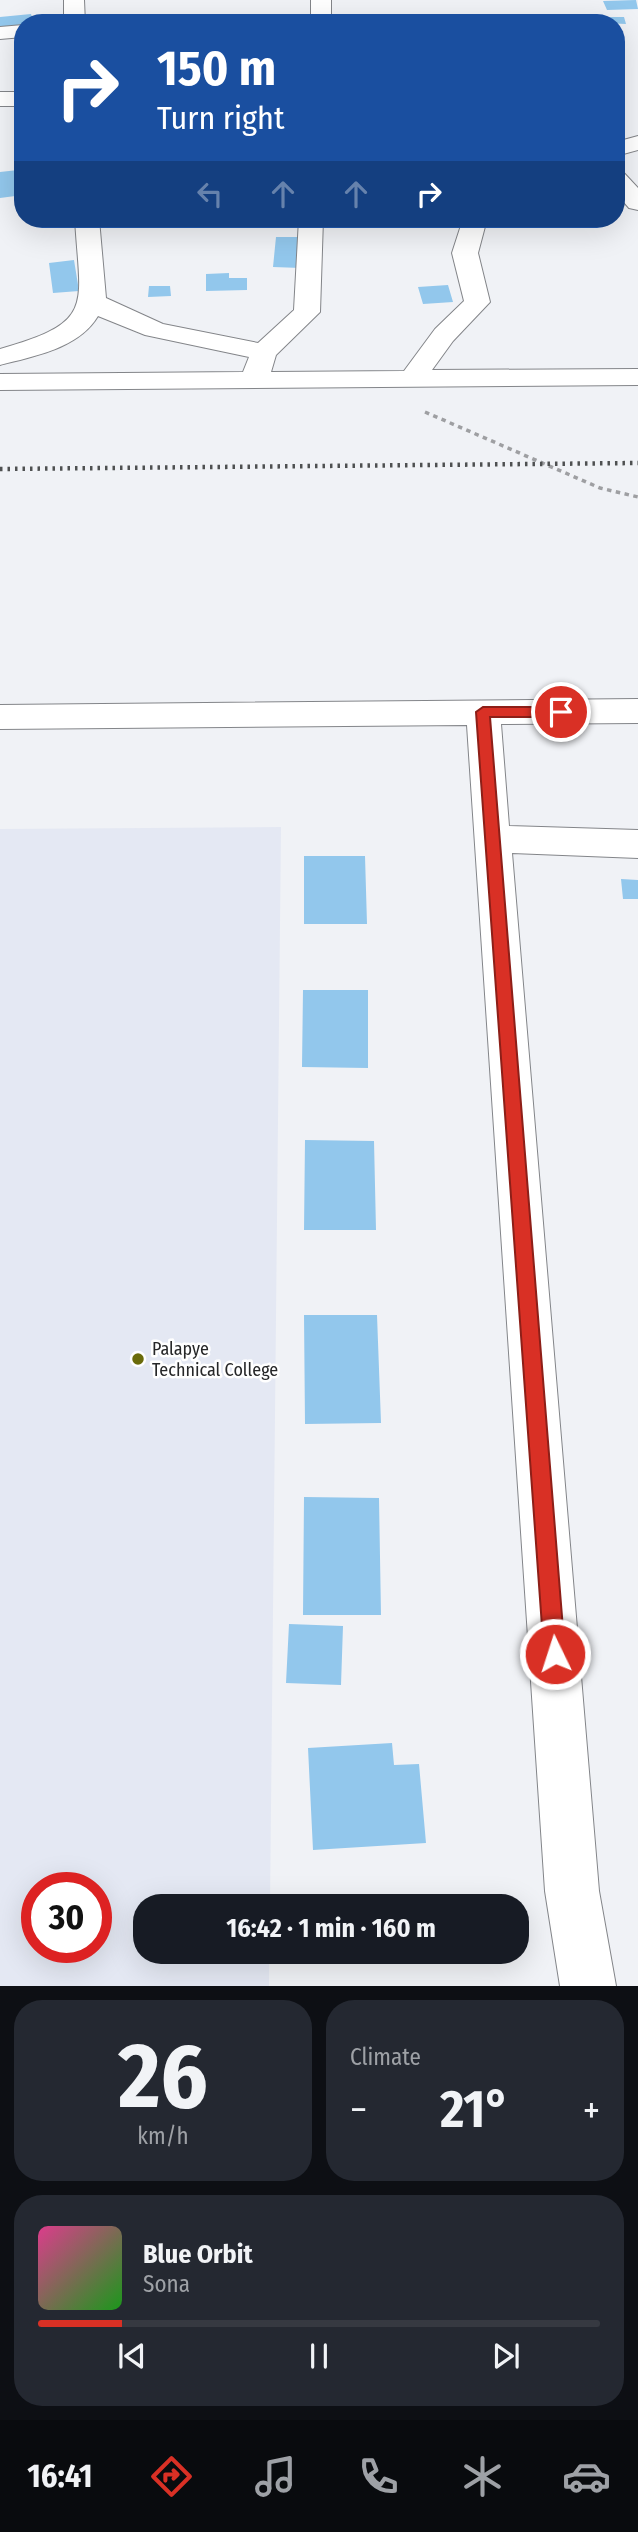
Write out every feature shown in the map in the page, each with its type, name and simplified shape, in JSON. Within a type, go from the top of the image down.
[{"type":"street","points":[[625,188],[638,203]]},
{"type":"street","points":[[0,356],[40,346],[78,327],[93,302],[88,228]]},
{"type":"street","points":[[253,380],[264,352],[307,312],[311,228]]},
{"type":"street","points":[[412,379],[444,335],[477,302],[465,253],[472,228]]},
{"type":"street","points":[[93,302],[127,319],[177,336],[264,352]]},
{"type":"street","points":[[0,382],[638,377]]},
{"type":"street","points":[[0,717],[638,711]]},
{"type":"street","points":[[483,712],[572,1891],[588,1986]]},
{"type":"street","points":[[491,839],[638,844]]},
{"type":"path","points":[[421,411],[600,488],[638,497]]},
{"type":"shaded area","name":"Palapye Technical College","points":[[281,827],[270,1894],[133,1894],[133,1964],[269,1964],[269,1986],[0,1986],[0,829]]},
{"type":"building","points":[[636,0],[638,9],[607,10],[603,1]]},
{"type":"building","points":[[14,16],[14,25],[0,27],[0,17]]},
{"type":"building","points":[[14,170],[14,196],[0,198],[0,172]]},
{"type":"building","points":[[276,237],[304,237],[301,268],[273,267]]},
{"type":"building","points":[[74,260],[79,291],[53,293],[49,263]]},
{"type":"building","points":[[229,273],[229,278],[247,278],[247,290],[206,291],[206,274]]},
{"type":"building","points":[[448,285],[453,302],[423,304],[418,287]]},
{"type":"building","points":[[149,286],[170,286],[171,296],[148,297]]},
{"type":"building","points":[[304,856],[365,856],[367,924],[304,924]]},
{"type":"building","points":[[621,879],[638,880],[638,899],[623,899]]},
{"type":"building","points":[[303,990],[368,990],[368,1068],[302,1067]]},
{"type":"building","points":[[305,1140],[374,1141],[376,1230],[304,1230]]},
{"type":"building","points":[[304,1315],[377,1315],[381,1423],[305,1424]]},
{"type":"building","points":[[304,1497],[379,1498],[381,1615],[303,1615]]},
{"type":"building","points":[[289,1624],[343,1626],[341,1685],[286,1683]]},
{"type":"building","points":[[392,1743],[394,1765],[419,1764],[426,1843],[313,1850],[308,1748]]},
{"type":"railway","points":[[0,469],[638,463]]},
{"type":"place","name":"Palapye Technical College","points":[[138,1359]]},
{"type":"route","points":[[555,1654],[483,712],[561,712]]}]
